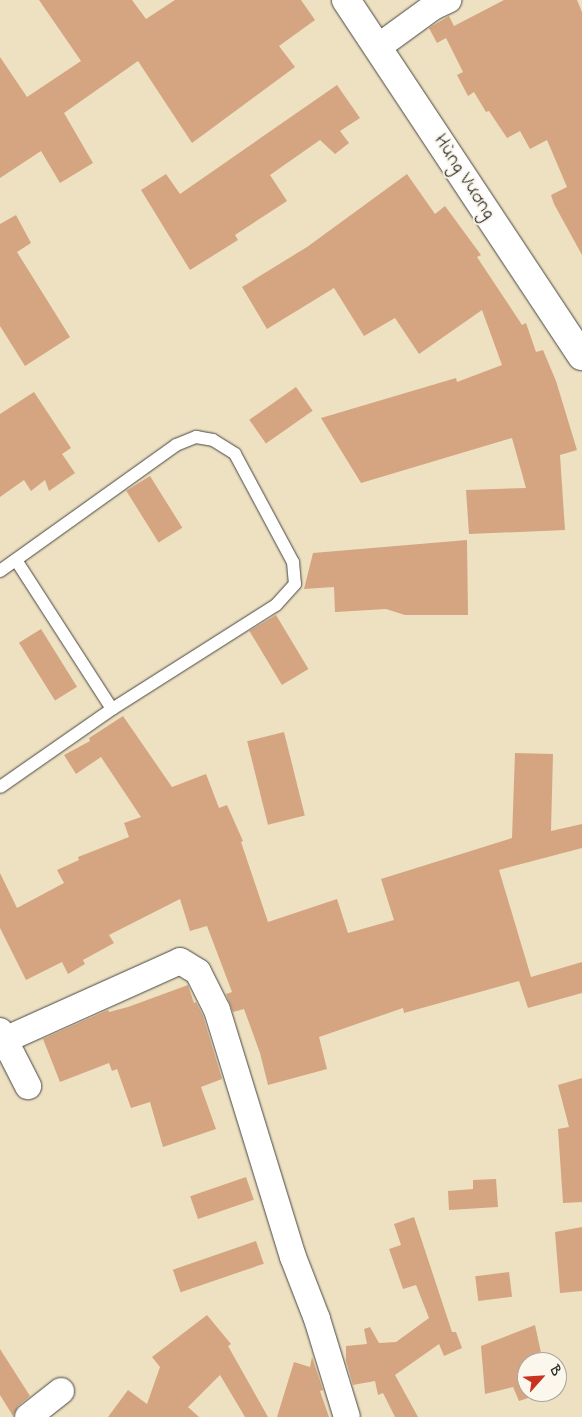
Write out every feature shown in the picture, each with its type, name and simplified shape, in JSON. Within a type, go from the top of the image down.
[{"type":"main road","name":"Hùng Vương","points":[[346,0],[582,356]]},
{"type":"street","points":[[378,47],[433,7],[448,0]]},
{"type":"street","points":[[28,1086],[2,1038],[180,961],[198,972],[217,1010],[293,1256],[317,1319],[347,1417]]},
{"type":"street","points":[[28,1417],[61,1391]]},
{"type":"lane","points":[[0,571],[176,445],[196,437],[212,440],[235,454],[293,562],[295,584],[276,605],[112,709],[0,788]]},
{"type":"lane","points":[[16,560],[112,709]]},
{"type":"building","points":[[39,0],[132,0],[146,19],[175,0],[301,0],[315,20],[279,46],[295,67],[192,143],[138,61],[64,113],[93,163],[60,183],[41,151],[0,178],[0,57],[27,97],[81,61]]},
{"type":"building","points":[[504,0],[577,0],[582,12],[582,255],[551,195],[567,187],[547,140],[530,149],[520,131],[507,138],[489,111],[486,112],[474,92],[468,96],[457,75],[463,72],[446,38],[437,43],[429,28],[449,16],[454,26]]},
{"type":"building","points":[[337,85],[360,118],[340,131],[349,143],[335,154],[320,140],[270,175],[287,201],[235,235],[238,240],[190,270],[141,190],[166,174],[180,194]]},
{"type":"building","points":[[407,174],[435,214],[445,206],[481,255],[477,257],[522,325],[526,323],[536,352],[543,350],[556,381],[577,450],[560,455],[565,530],[469,534],[466,490],[526,488],[512,438],[361,483],[321,418],[456,378],[457,382],[502,365],[482,310],[419,354],[395,318],[364,336],[334,288],[267,329],[242,287],[307,247]]},
{"type":"building","points":[[16,215],[31,243],[17,252],[70,337],[25,366],[0,326],[0,224]]},
{"type":"building","points":[[296,387],[313,411],[266,443],[249,420]]},
{"type":"building","points":[[34,392],[71,448],[62,454],[75,473],[49,491],[45,480],[31,491],[24,480],[0,497],[0,414]]},
{"type":"building","points":[[150,476],[182,528],[159,543],[126,491]]},
{"type":"building","points":[[467,540],[468,615],[405,615],[386,609],[335,612],[334,587],[304,589],[313,553]]},
{"type":"building","points":[[276,615],[308,669],[282,685],[249,631]]},
{"type":"building","points":[[41,629],[77,687],[55,700],[19,643]]},
{"type":"building","points":[[123,716],[172,787],[206,774],[219,808],[227,805],[243,841],[241,842],[268,922],[337,899],[348,933],[394,920],[381,879],[512,838],[515,753],[553,754],[551,831],[582,824],[582,848],[499,870],[531,977],[582,962],[582,993],[528,1008],[519,981],[404,1013],[403,1008],[319,1037],[327,1069],[268,1085],[260,1053],[244,1009],[233,1012],[226,994],[232,992],[207,926],[190,931],[180,899],[109,935],[114,943],[83,960],[85,964],[68,974],[62,962],[26,980],[0,928],[0,873],[17,908],[64,883],[57,870],[79,860],[78,857],[129,837],[124,823],[141,817],[101,757],[76,774],[64,755],[90,741],[89,738]]},
{"type":"building","points":[[284,732],[305,815],[268,825],[247,741]]},
{"type":"building","points":[[188,985],[194,1003],[196,1002],[203,1016],[222,1079],[201,1087],[216,1129],[163,1147],[150,1102],[131,1108],[117,1069],[112,1071],[109,1063],[60,1082],[43,1039],[108,1010],[109,1012],[128,1007]]},
{"type":"building","points":[[582,1078],[582,1202],[563,1203],[558,1129],[569,1127],[558,1085]]},
{"type":"building","points":[[246,1177],[254,1200],[198,1219],[190,1196]]},
{"type":"building","points":[[496,1179],[498,1207],[449,1210],[448,1191],[473,1189],[473,1180]]},
{"type":"building","points":[[414,1217],[452,1332],[456,1332],[462,1348],[444,1356],[439,1344],[395,1375],[418,1417],[395,1417],[383,1393],[378,1395],[375,1381],[353,1385],[346,1361],[346,1346],[367,1344],[364,1329],[370,1327],[379,1343],[396,1342],[429,1318],[416,1285],[403,1289],[389,1249],[401,1245],[394,1224]]},
{"type":"building","points":[[582,1227],[582,1291],[560,1293],[555,1232]]},
{"type":"building","points":[[256,1241],[264,1264],[181,1292],[173,1270]]},
{"type":"building","points":[[509,1272],[512,1297],[478,1301],[475,1276]]},
{"type":"building","points":[[207,1315],[231,1344],[228,1346],[268,1417],[245,1417],[220,1375],[188,1407],[199,1417],[108,1417],[128,1390],[147,1404],[160,1367],[152,1357]]},
{"type":"building","points":[[535,1325],[541,1352],[517,1352],[517,1396],[513,1387],[485,1394],[481,1346]]},
{"type":"building","points":[[0,1349],[30,1396],[18,1406],[13,1416],[0,1395]]},
{"type":"building","points":[[312,1357],[323,1390],[320,1391],[329,1417],[277,1417],[294,1362],[310,1367]]}]
